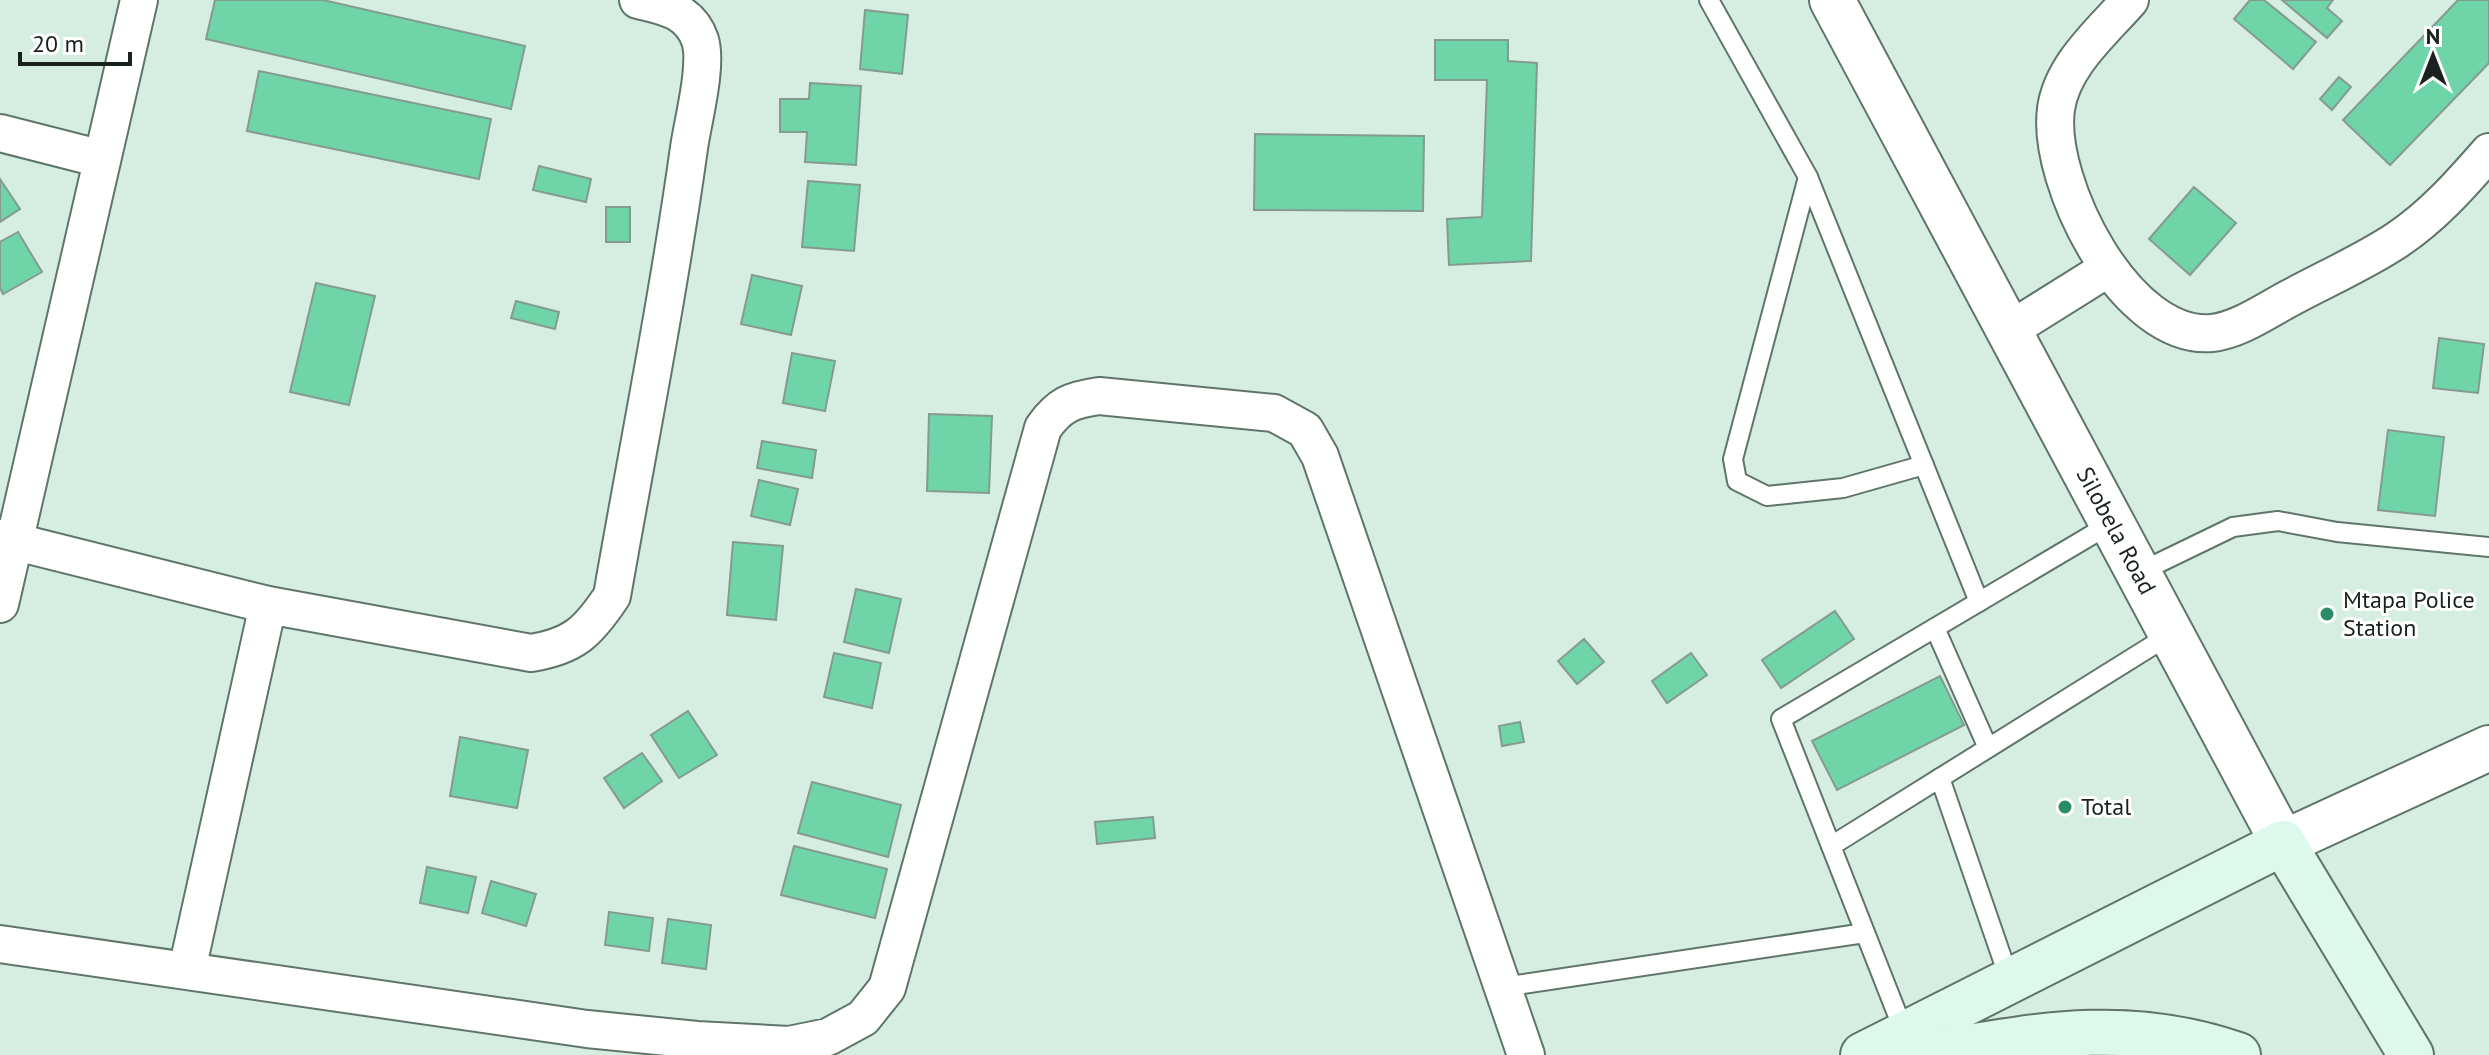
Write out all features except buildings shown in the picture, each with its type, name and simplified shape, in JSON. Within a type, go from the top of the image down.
[{"type":"main road","points":[[1913,1044],[2010,981],[2283,843]]},
{"type":"main road","name":"Silobela Road","points":[[2283,843],[2411,1055]]},
{"type":"main road","points":[[1863,1055],[1913,1044],[2099,1030],[2207,1044],[2238,1055]]},
{"type":"street","points":[[0,604],[7,540],[139,0]]},
{"type":"street","points":[[7,540],[268,605],[531,653],[562,648],[592,626],[612,596],[679,220],[700,79],[701,42],[690,19],[667,6],[638,0]]},
{"type":"street","name":"Silobela Road","points":[[1832,0],[2283,843]]},
{"type":"street","points":[[2130,0],[2072,66],[2056,108],[2059,157],[2107,269],[2138,302],[2176,328],[2213,333],[2255,317],[2397,240],[2438,208],[2489,152]]},
{"type":"street","points":[[0,133],[102,159]]},
{"type":"street","points":[[2008,331],[2107,269]]},
{"type":"street","points":[[0,944],[587,1029],[789,1045],[828,1037],[863,1018],[887,988],[900,951],[1043,428],[1055,411],[1070,400],[1099,396],[1274,413],[1305,430],[1320,456],[1526,1055]]},
{"type":"street","points":[[187,970],[268,605]]},
{"type":"street","points":[[2283,843],[2489,748]]},
{"type":"lane","points":[[1709,0],[1808,177],[1979,602]]},
{"type":"lane","points":[[1808,177],[1733,459],[1737,481],[1767,496],[1843,488],[1924,465]]},
{"type":"lane","points":[[2138,573],[2233,527],[2278,521],[2337,532],[2489,547]]},
{"type":"lane","points":[[1913,1044],[1865,933],[1781,719],[2112,523]]},
{"type":"lane","points":[[1935,628],[1988,748]]},
{"type":"lane","points":[[1831,846],[2171,634]]},
{"type":"lane","points":[[1940,778],[2010,981]]},
{"type":"lane","points":[[1503,987],[1865,933]]},
{"type":"place","name":"Mtapa Police Station","points":[[2327,614]]},
{"type":"place","name":"Total","points":[[2065,807]]}]
